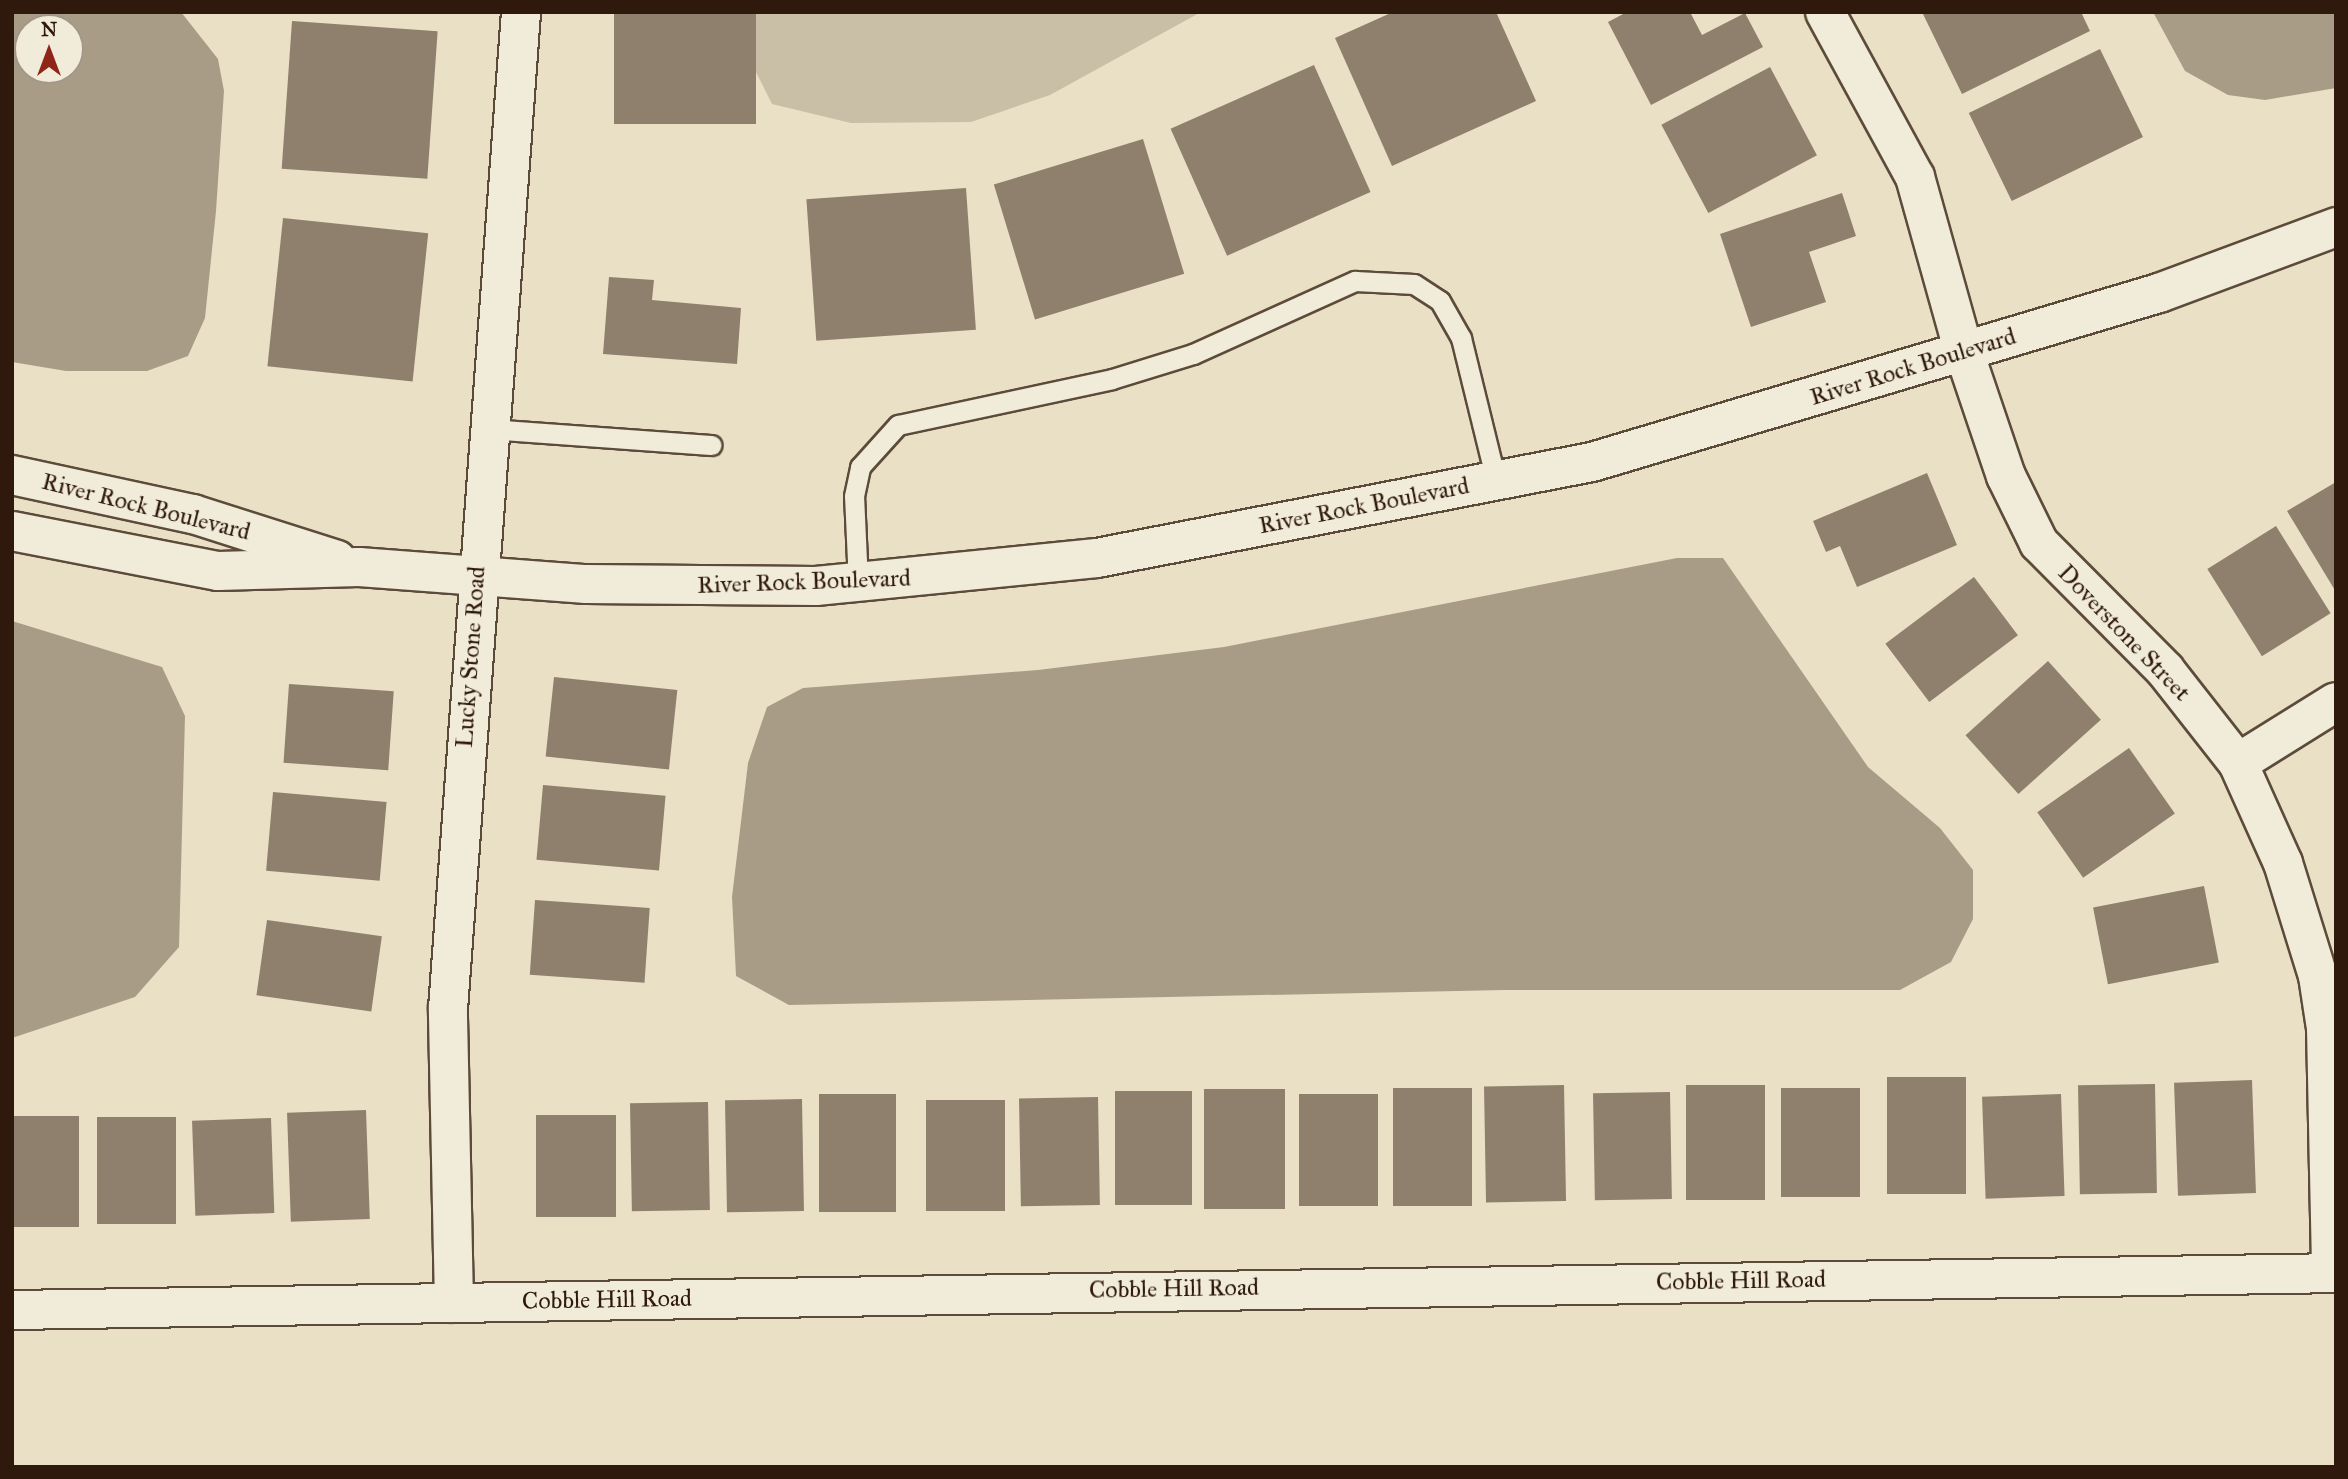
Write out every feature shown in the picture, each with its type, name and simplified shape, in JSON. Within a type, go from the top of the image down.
[{"type":"street","name":"Lucky Stone Road","points":[[454,1303],[448,1009],[476,580],[521,12]]},
{"type":"street","name":"Doverstone Street","points":[[1825,12],[1914,177],[1964,352],[2006,476],[2039,543],[2165,670],[2238,763],[2283,863],[2318,976],[2331,1092],[2334,1273]]},
{"type":"street","name":"River Rock Boulevard","points":[[12,531],[218,571],[359,567],[476,580],[689,587],[858,583],[1097,558],[1592,462],[2159,293],[2336,227]]},
{"type":"street","name":"River Rock Boulevard","points":[[12,475],[193,514],[359,567]]},
{"type":"street","points":[[2238,763],[2336,702]]},
{"type":"street","name":"Cobble Hill Road","points":[[12,1310],[2334,1273]]},
{"type":"lane","points":[[858,583],[854,496],[860,467],[898,425],[1112,379],[1194,354],[1356,281],[1414,284],[1440,301],[1461,338],[1496,481]]},
{"type":"lane","points":[[488,429],[711,445]]},
{"type":"shaded area","points":[[12,12],[181,12],[218,59],[224,91],[205,318],[188,356],[147,371],[66,371],[12,362]]},
{"type":"shaded area","points":[[743,12],[1201,12],[1050,95],[971,122],[851,123],[772,104],[745,50]]},
{"type":"shaded area","points":[[2153,12],[2336,12],[2336,88],[2265,100],[2228,95],[2185,71]]},
{"type":"shaded area","points":[[1677,558],[1723,558],[1868,767],[1940,828],[1973,870],[1973,919],[1951,962],[1900,990],[1504,990],[789,1005],[736,976],[732,897],[748,763],[767,707],[803,688],[1038,670],[1224,647]]},
{"type":"shaded area","points":[[12,621],[162,667],[185,716],[179,947],[135,997],[12,1038]]},
{"type":"building","points":[[614,12],[756,12],[756,124],[614,124]]},
{"type":"building","points":[[1393,12],[1496,12],[1536,101],[1392,166],[1335,38]]},
{"type":"building","points":[[1627,12],[1690,12],[1702,35],[1745,13],[1763,47],[1651,105],[1608,22]]},
{"type":"building","points":[[1922,12],[2081,12],[2090,31],[1962,94]]},
{"type":"building","points":[[292,21],[438,31],[427,179],[282,169]]},
{"type":"building","points":[[2100,49],[2143,137],[2012,201],[1969,113]]},
{"type":"building","points":[[1314,65],[1371,192],[1227,256],[1171,129]]},
{"type":"building","points":[[1770,67],[1817,155],[1708,213],[1661,125]]},
{"type":"building","points":[[1143,139],[1184,274],[1035,319],[994,185]]},
{"type":"building","points":[[966,188],[976,330],[816,341],[806,199]]},
{"type":"building","points":[[1842,193],[1856,236],[1809,252],[1826,302],[1751,327],[1720,234]]},
{"type":"building","points":[[283,218],[428,233],[413,381],[267,366]]},
{"type":"building","points":[[609,277],[654,280],[652,300],[741,308],[737,364],[603,354]]},
{"type":"building","points":[[1927,473],[1957,545],[1857,587],[1840,546],[1826,552],[1813,521]]},
{"type":"building","points":[[2336,482],[2336,592],[2287,511]]},
{"type":"building","points":[[2276,526],[2331,613],[2262,656],[2207,569]]},
{"type":"building","points":[[1974,577],[2018,635],[1929,702],[1885,644]]},
{"type":"building","points":[[2048,661],[2101,720],[2018,794],[1966,735]]},
{"type":"building","points":[[554,677],[677,690],[669,770],[546,757]]},
{"type":"building","points":[[289,684],[394,691],[388,770],[283,763]]},
{"type":"building","points":[[2129,748],[2175,814],[2083,878],[2037,812]]},
{"type":"building","points":[[543,785],[666,796],[659,870],[536,860]]},
{"type":"building","points":[[273,792],[387,802],[380,881],[266,871]]},
{"type":"building","points":[[2204,886],[2219,963],[2108,984],[2093,908]]},
{"type":"building","points":[[535,900],[650,908],[644,983],[530,975]]},
{"type":"building","points":[[267,920],[382,936],[371,1011],[256,995]]},
{"type":"building","points":[[1887,1077],[1966,1077],[1966,1194],[1887,1194]]},
{"type":"building","points":[[2252,1080],[2256,1193],[2178,1196],[2174,1083]]},
{"type":"building","points":[[2155,1084],[2157,1193],[2080,1194],[2078,1085]]},
{"type":"building","points":[[1564,1085],[1566,1201],[1486,1202],[1484,1086]]},
{"type":"building","points":[[1686,1085],[1765,1085],[1765,1200],[1686,1200]]},
{"type":"building","points":[[1393,1088],[1472,1088],[1472,1206],[1393,1206]]},
{"type":"building","points":[[1781,1088],[1860,1088],[1860,1197],[1781,1197]]},
{"type":"building","points":[[1204,1089],[1285,1089],[1285,1209],[1204,1209]]},
{"type":"building","points":[[1115,1091],[1192,1091],[1192,1205],[1115,1205]]},
{"type":"building","points":[[1670,1092],[1672,1199],[1595,1200],[1593,1093]]},
{"type":"building","points":[[819,1094],[896,1094],[896,1212],[819,1212]]},
{"type":"building","points":[[1299,1094],[1378,1094],[1378,1206],[1299,1206]]},
{"type":"building","points":[[2061,1094],[2065,1196],[1986,1199],[1982,1097]]},
{"type":"building","points":[[1098,1097],[1100,1205],[1021,1206],[1019,1098]]},
{"type":"building","points":[[802,1099],[804,1211],[727,1212],[725,1100]]},
{"type":"building","points":[[926,1100],[1005,1100],[1005,1211],[926,1211]]},
{"type":"building","points":[[708,1102],[710,1210],[632,1211],[630,1103]]},
{"type":"building","points":[[366,1110],[370,1219],[291,1222],[287,1113]]},
{"type":"building","points":[[536,1115],[616,1115],[616,1217],[536,1217]]},
{"type":"building","points":[[12,1116],[79,1116],[79,1227],[12,1227]]},
{"type":"building","points":[[97,1117],[176,1117],[176,1224],[97,1224]]},
{"type":"building","points":[[271,1118],[274,1213],[195,1216],[192,1121]]}]
